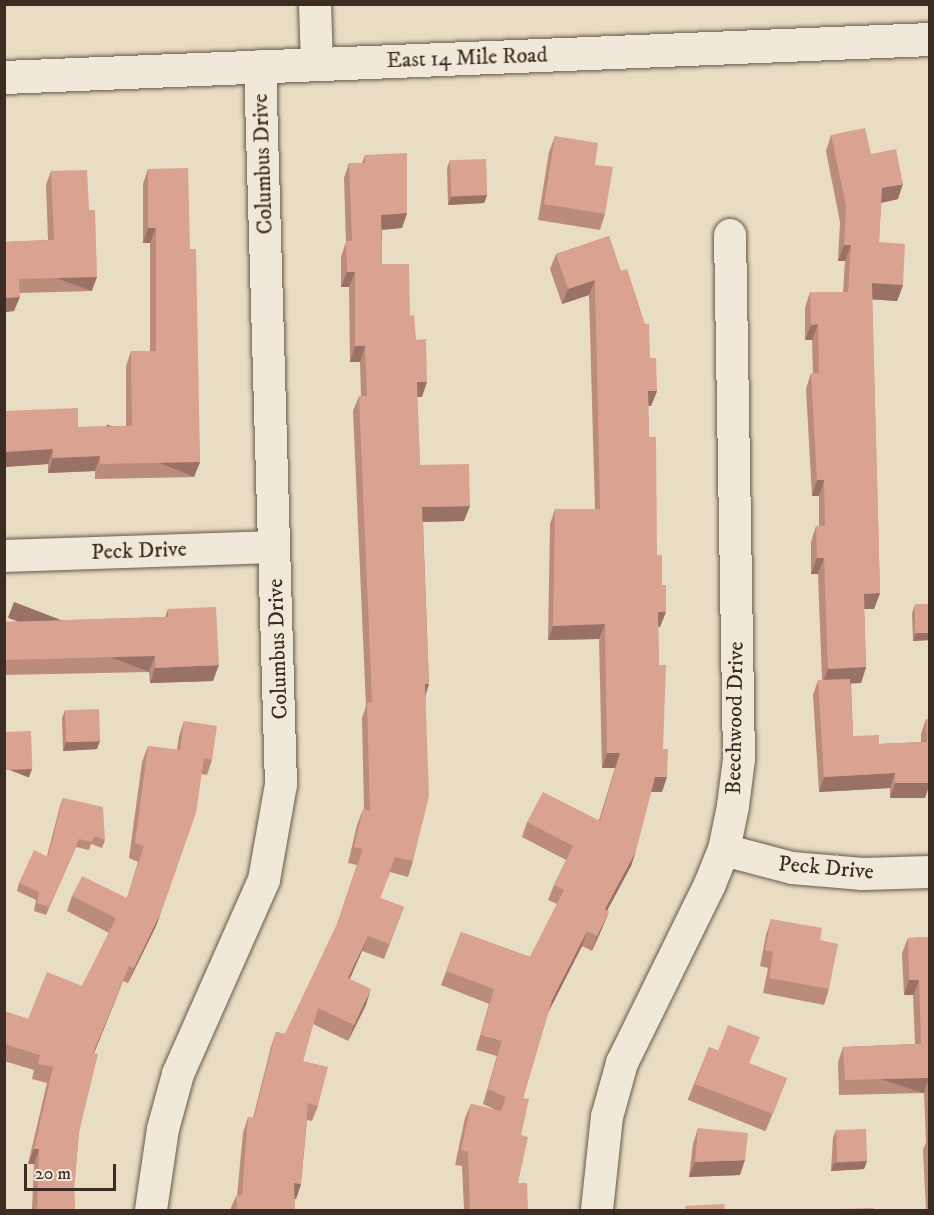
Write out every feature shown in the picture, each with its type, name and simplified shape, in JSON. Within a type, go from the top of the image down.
[{"type":"main road","name":"East 14 Mile Road","points":[[4,77],[930,39]]},
{"type":"street","points":[[315,4],[317,64]]},
{"type":"street","name":"Columbus Drive","points":[[151,1210],[163,1129],[178,1074],[251,912],[272,843],[280,785],[281,741],[260,66]]},
{"type":"street","name":"Beechwood Drive","points":[[597,1210],[607,1117],[622,1063],[723,850],[739,759],[730,235]]},
{"type":"street","name":"Peck Drive","points":[[4,556],[274,547]]},
{"type":"street","name":"Peck Drive","points":[[723,850],[792,868],[863,874],[930,872]]},
{"type":"building","points":[[865,128],[871,154],[896,149],[903,184],[882,188],[879,242],[905,244],[903,285],[872,283],[880,593],[864,594],[866,667],[828,669],[824,558],[817,558],[816,526],[825,526],[824,480],[817,480],[811,373],[819,373],[818,324],[811,325],[810,292],[848,292],[851,245],[844,245],[846,206],[831,135]]},
{"type":"building","points":[[555,136],[598,143],[595,165],[613,167],[605,214],[544,204]]},
{"type":"building","points":[[407,153],[407,213],[381,215],[382,264],[409,264],[410,316],[414,315],[416,340],[426,339],[427,382],[417,382],[420,465],[469,464],[470,506],[422,507],[429,684],[425,684],[429,796],[413,861],[395,857],[380,898],[404,907],[389,944],[368,936],[348,978],[371,989],[354,1025],[318,1008],[303,1061],[328,1067],[318,1106],[308,1103],[301,1184],[294,1183],[295,1210],[237,1210],[236,1196],[242,1195],[248,1117],[254,1118],[276,1032],[285,1034],[337,924],[363,849],[354,847],[363,809],[370,811],[367,703],[372,702],[359,396],[367,396],[365,346],[355,346],[355,272],[347,272],[346,241],[352,241],[349,163],[365,163],[365,155]]},
{"type":"building","points":[[486,159],[487,195],[451,196],[450,160]]},
{"type":"building","points":[[188,168],[190,249],[196,249],[200,462],[100,464],[100,456],[53,458],[53,449],[4,452],[4,411],[78,408],[78,427],[132,426],[131,351],[156,351],[156,228],[148,228],[148,169]]},
{"type":"building","points":[[87,170],[89,210],[95,210],[97,277],[19,279],[20,297],[4,298],[4,242],[54,240],[51,171]]},
{"type":"building","points":[[609,236],[620,271],[627,269],[645,324],[649,324],[650,358],[656,358],[657,391],[648,391],[649,437],[656,437],[657,555],[662,555],[662,585],[666,585],[666,612],[658,612],[659,665],[666,665],[663,749],[668,749],[667,777],[655,777],[636,851],[605,909],[609,912],[597,936],[587,931],[552,1000],[523,1098],[529,1099],[521,1135],[528,1137],[518,1183],[527,1183],[528,1210],[470,1210],[468,1152],[461,1150],[471,1104],[501,1111],[506,1097],[488,1089],[502,1041],[481,1035],[494,989],[446,971],[461,932],[530,957],[564,890],[554,885],[573,846],[527,822],[543,792],[600,821],[620,753],[607,753],[605,624],[553,626],[555,509],[600,509],[595,280],[568,289],[556,254]]},
{"type":"building","points":[[915,604],[930,604],[930,633],[915,633]]},
{"type":"building","points":[[216,607],[219,665],[155,668],[155,656],[4,660],[4,622],[168,617],[168,609]]},
{"type":"building","points":[[850,679],[853,736],[879,735],[879,744],[927,742],[926,719],[930,719],[930,783],[895,783],[895,773],[824,777],[818,680]]},
{"type":"building","points":[[99,709],[100,741],[66,742],[65,710]]},
{"type":"building","points":[[184,721],[217,726],[212,760],[204,758],[196,813],[162,910],[134,968],[129,966],[93,1053],[98,1054],[79,1132],[74,1188],[75,1210],[37,1210],[39,1149],[34,1149],[53,1067],[38,1064],[40,1055],[4,1044],[4,1011],[28,1019],[47,972],[82,986],[116,918],[72,896],[82,876],[127,898],[144,846],[135,843],[148,746],[180,750]]},
{"type":"building","points":[[31,731],[32,769],[5,770],[4,732]]},
{"type":"building","points":[[63,798],[103,807],[105,840],[94,836],[92,842],[79,839],[49,907],[37,903],[39,892],[19,883],[34,850],[48,857]]},
{"type":"building","points":[[771,919],[822,928],[820,940],[838,944],[829,989],[769,978],[773,952],[765,950]]},
{"type":"building","points":[[930,937],[930,1083],[929,1078],[845,1080],[843,1047],[921,1044],[919,980],[909,980],[908,938]]},
{"type":"building","points":[[728,1025],[760,1037],[749,1063],[787,1078],[773,1114],[695,1084],[709,1047],[718,1051]]},
{"type":"building","points":[[698,1128],[748,1133],[745,1160],[695,1162]]},
{"type":"building","points":[[866,1129],[867,1161],[837,1162],[836,1130]]},
{"type":"building","points":[[928,1135],[930,1135],[930,1159]]},
{"type":"building","points":[[724,1204],[725,1210],[686,1210],[685,1206]]},
{"type":"building","points":[[873,1208],[873,1210],[839,1210],[839,1209]]}]
